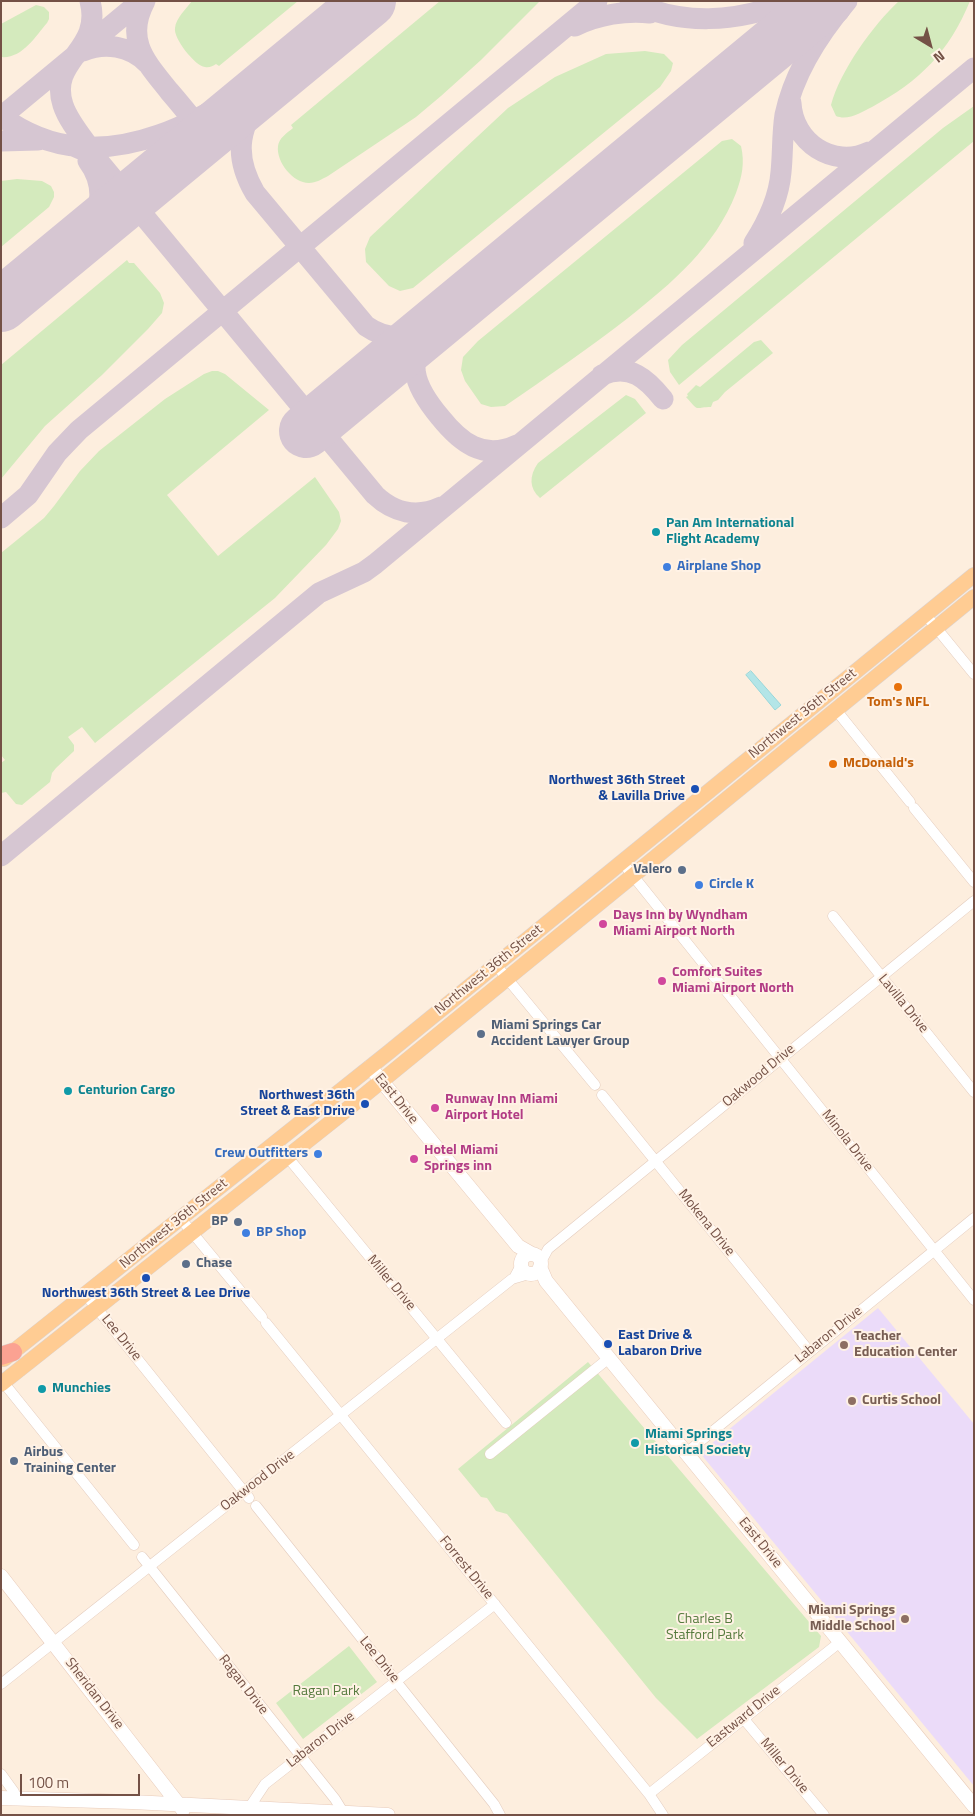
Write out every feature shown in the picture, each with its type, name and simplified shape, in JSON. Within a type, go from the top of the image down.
[{"type":"main road","name":"Northwest 36th Street","points":[[2,1383],[2,1372],[9,1354],[276,1143],[974,575]]},
{"type":"main road","name":"Northwest 36th Street","points":[[2,1383],[381,1081],[974,598]]},
{"type":"main road","points":[[836,710],[836,699],[856,680],[861,667]]},
{"type":"main road","points":[[744,762],[756,776]]},
{"type":"street","points":[[925,614],[974,674]]},
{"type":"street","points":[[836,710],[974,882]]},
{"type":"street","name":"Minola Drive","points":[[622,862],[974,1300]]},
{"type":"street","name":"Oakwood Drive","points":[[1,1684],[149,1566],[249,1499],[342,1415],[531,1264],[974,902]]},
{"type":"street","name":"Lavilla Drive","points":[[833,916],[974,1092]]},
{"type":"street","points":[[496,965],[595,1085]]},
{"type":"street","name":"East Drive","points":[[370,1067],[974,1806]]},
{"type":"street","name":"Mokena Drive","points":[[602,1095],[809,1351]]},
{"type":"street","name":"Miller Drive","points":[[276,1143],[506,1423]]},
{"type":"street","name":"Labaron Drive","points":[[686,1453],[974,1218]]},
{"type":"street","name":"Forrest Drive","points":[[181,1219],[649,1794],[663,1815]]},
{"type":"street","name":"Lee Drive","points":[[86,1295],[494,1804],[500,1815]]},
{"type":"street","points":[[490,1454],[609,1358]]},
{"type":"street","points":[[2,1383],[134,1545]]},
{"type":"street","name":"Ragan Drive","points":[[142,1557],[335,1799],[343,1812]]},
{"type":"street","name":"Sheridan Drive","points":[[1,1576],[182,1809]]},
{"type":"street","name":"Labaron Drive","points":[[249,1808],[265,1784],[495,1604]]},
{"type":"street","name":"Eastward Drive","points":[[649,1794],[840,1642]]},
{"type":"street","name":"Miller Drive","points":[[743,1718],[824,1815]]},
{"type":"street","points":[[1,1774],[14,1792],[8,1798]]},
{"type":"street","points":[[8,1798],[182,1809],[206,1815]]},
{"type":"street","points":[[1,1806],[182,1809],[249,1808],[388,1815]]},
{"type":"shaded area","name":"Miami Springs Middle School","points":[[878,1308],[974,1424],[974,1786],[700,1453]]},
{"type":"green space","points":[[192,1],[298,1],[219,66],[216,64],[206,67],[191,57],[175,33],[177,21]]},
{"type":"green space","points":[[440,1],[540,1],[481,60],[416,117],[321,180],[309,183],[292,176],[283,165],[278,152],[278,146],[282,138],[293,128],[291,125]]},
{"type":"green space","points":[[899,1],[970,1],[953,35],[919,75],[905,87],[864,111],[850,117],[836,116],[831,105],[835,92],[850,63],[868,35]]},
{"type":"green space","points":[[36,5],[44,7],[49,12],[47,23],[22,51],[9,57],[1,57],[1,24]]},
{"type":"green space","points":[[645,51],[664,54],[673,63],[671,71],[660,87],[413,288],[400,291],[389,286],[366,262],[365,249],[370,237],[508,108],[555,77],[606,54]]},
{"type":"green space","points":[[974,106],[974,141],[679,385],[670,372],[668,360],[682,345],[943,128]]},
{"type":"green space","points":[[732,139],[741,146],[743,158],[738,187],[727,212],[716,230],[691,263],[628,318],[505,406],[491,407],[481,404],[465,381],[461,370],[463,357],[478,341],[722,141]]},
{"type":"green space","points":[[17,179],[42,181],[51,186],[54,197],[49,207],[1,247],[1,181]]},
{"type":"green space","points":[[127,260],[129,263],[134,263],[160,293],[164,303],[162,313],[102,375],[45,426],[1,479],[1,365]]},
{"type":"green space","points":[[761,340],[773,353],[725,392],[718,400],[713,402],[711,407],[697,408],[686,397],[696,385],[700,387],[754,342]]},
{"type":"green space","points":[[212,371],[225,374],[269,410],[167,495],[218,556],[315,477],[339,512],[341,521],[338,529],[326,545],[275,598],[95,743],[82,727],[68,737],[74,745],[74,751],[52,773],[50,782],[22,805],[16,804],[6,792],[1,793],[1,763],[5,760],[1,755],[1,553],[44,518],[80,471],[99,451],[165,399],[204,374]]},
{"type":"green space","points":[[626,395],[635,399],[646,413],[540,498],[532,486],[533,473],[538,463]]},
{"type":"green space","name":"Charles B Stafford Park","points":[[588,1362],[821,1636],[819,1647],[697,1739],[656,1698],[507,1514],[496,1511],[487,1498],[481,1497],[458,1469]]},
{"type":"green space","name":"Ragan Park","points":[[349,1646],[377,1682],[303,1739],[276,1703]]},
{"type":"water","points":[[751,671],[781,705],[775,710],[746,675]]},
{"type":"taxiway","points":[[90,1],[92,18],[89,32],[68,65],[60,89],[63,105],[69,118],[95,155]]},
{"type":"taxiway","points":[[1,117],[141,1]]},
{"type":"taxiway","points":[[145,1],[139,15],[137,27],[137,39],[140,50],[153,70],[206,136]]},
{"type":"taxiway","points":[[1,518],[28,495],[57,453],[79,430],[597,1]]},
{"type":"taxiway","points":[[630,1],[669,15],[709,19],[749,14],[789,1]]},
{"type":"taxiway","points":[[754,243],[768,218],[778,191],[783,129],[789,99],[801,69],[817,40],[847,1]]},
{"type":"taxiway","points":[[575,26],[612,14],[650,13]]},
{"type":"taxiway","points":[[1,116],[44,139],[88,147],[132,143],[176,128],[219,107],[260,82],[335,29]]},
{"type":"taxiway","points":[[83,51],[91,48],[117,47],[133,53],[147,63]]},
{"type":"taxiway","points":[[1,856],[319,593],[364,572],[375,564],[974,68]]},
{"type":"taxiway","points":[[264,88],[250,115],[242,139],[243,165],[255,193],[366,326],[376,332],[394,337],[412,335],[439,322]]},
{"type":"taxiway","points":[[791,103],[793,117],[799,130],[817,148],[829,154],[842,157],[869,152]]},
{"type":"taxiway","points":[[1,141],[38,140]]},
{"type":"taxiway","points":[[71,145],[87,152],[100,163],[375,495],[390,506],[406,512],[423,512],[441,507]]},
{"type":"taxiway","points":[[86,235],[96,217],[100,198],[98,179],[88,161]]},
{"type":"taxiway","points":[[435,325],[418,349],[415,361],[418,383],[431,406],[456,434],[473,446],[493,451],[517,445]]},
{"type":"taxiway","points":[[602,375],[621,371],[637,375],[651,385],[663,399]]},
{"type":"runway","points":[[1,305],[369,1]]},
{"type":"runway","points":[[306,431],[826,1]]},
{"type":"place","name":"Pan Am International Flight Academy","points":[[656,532]]},
{"type":"place","name":"Airplane Shop","points":[[667,567]]},
{"type":"place","name":"Tom's NFL","points":[[898,687]]},
{"type":"place","name":"McDonald's","points":[[833,764]]},
{"type":"place","name":"Northwest 36th Street & Lavilla Drive","points":[[695,789]]},
{"type":"place","name":"Valero","points":[[682,870]]},
{"type":"place","name":"Circle K","points":[[699,885]]},
{"type":"place","name":"Days Inn by Wyndham Miami Airport North","points":[[603,924]]},
{"type":"place","name":"Comfort Suites Miami Airport North","points":[[662,981]]},
{"type":"place","name":"Miami Springs Car Accident Lawyer Group","points":[[481,1034]]},
{"type":"place","name":"Centurion Cargo","points":[[68,1091]]},
{"type":"place","name":"Northwest 36th Street & East Drive","points":[[365,1104]]},
{"type":"place","name":"Runway Inn Miami Airport Hotel","points":[[435,1108]]},
{"type":"place","name":"Crew Outfitters","points":[[318,1154]]},
{"type":"place","name":"Hotel Miami Springs inn","points":[[414,1159]]},
{"type":"place","name":"BP","points":[[238,1222]]},
{"type":"place","name":"BP Shop","points":[[246,1233]]},
{"type":"place","name":"Chase","points":[[186,1264]]},
{"type":"place","name":"Northwest 36th Street & Lee Drive","points":[[146,1278]]},
{"type":"place","name":"East Drive & Labaron Drive","points":[[608,1344]]},
{"type":"place","name":"Teacher Education Center","points":[[844,1345]]},
{"type":"place","name":"Munchies","points":[[42,1389]]},
{"type":"place","name":"Curtis School","points":[[852,1401]]},
{"type":"place","name":"Miami Springs Historical Society","points":[[635,1443]]},
{"type":"place","name":"Airbus Training Center","points":[[14,1461]]},
{"type":"place","name":"Miami Springs Middle School","points":[[905,1619]]}]
